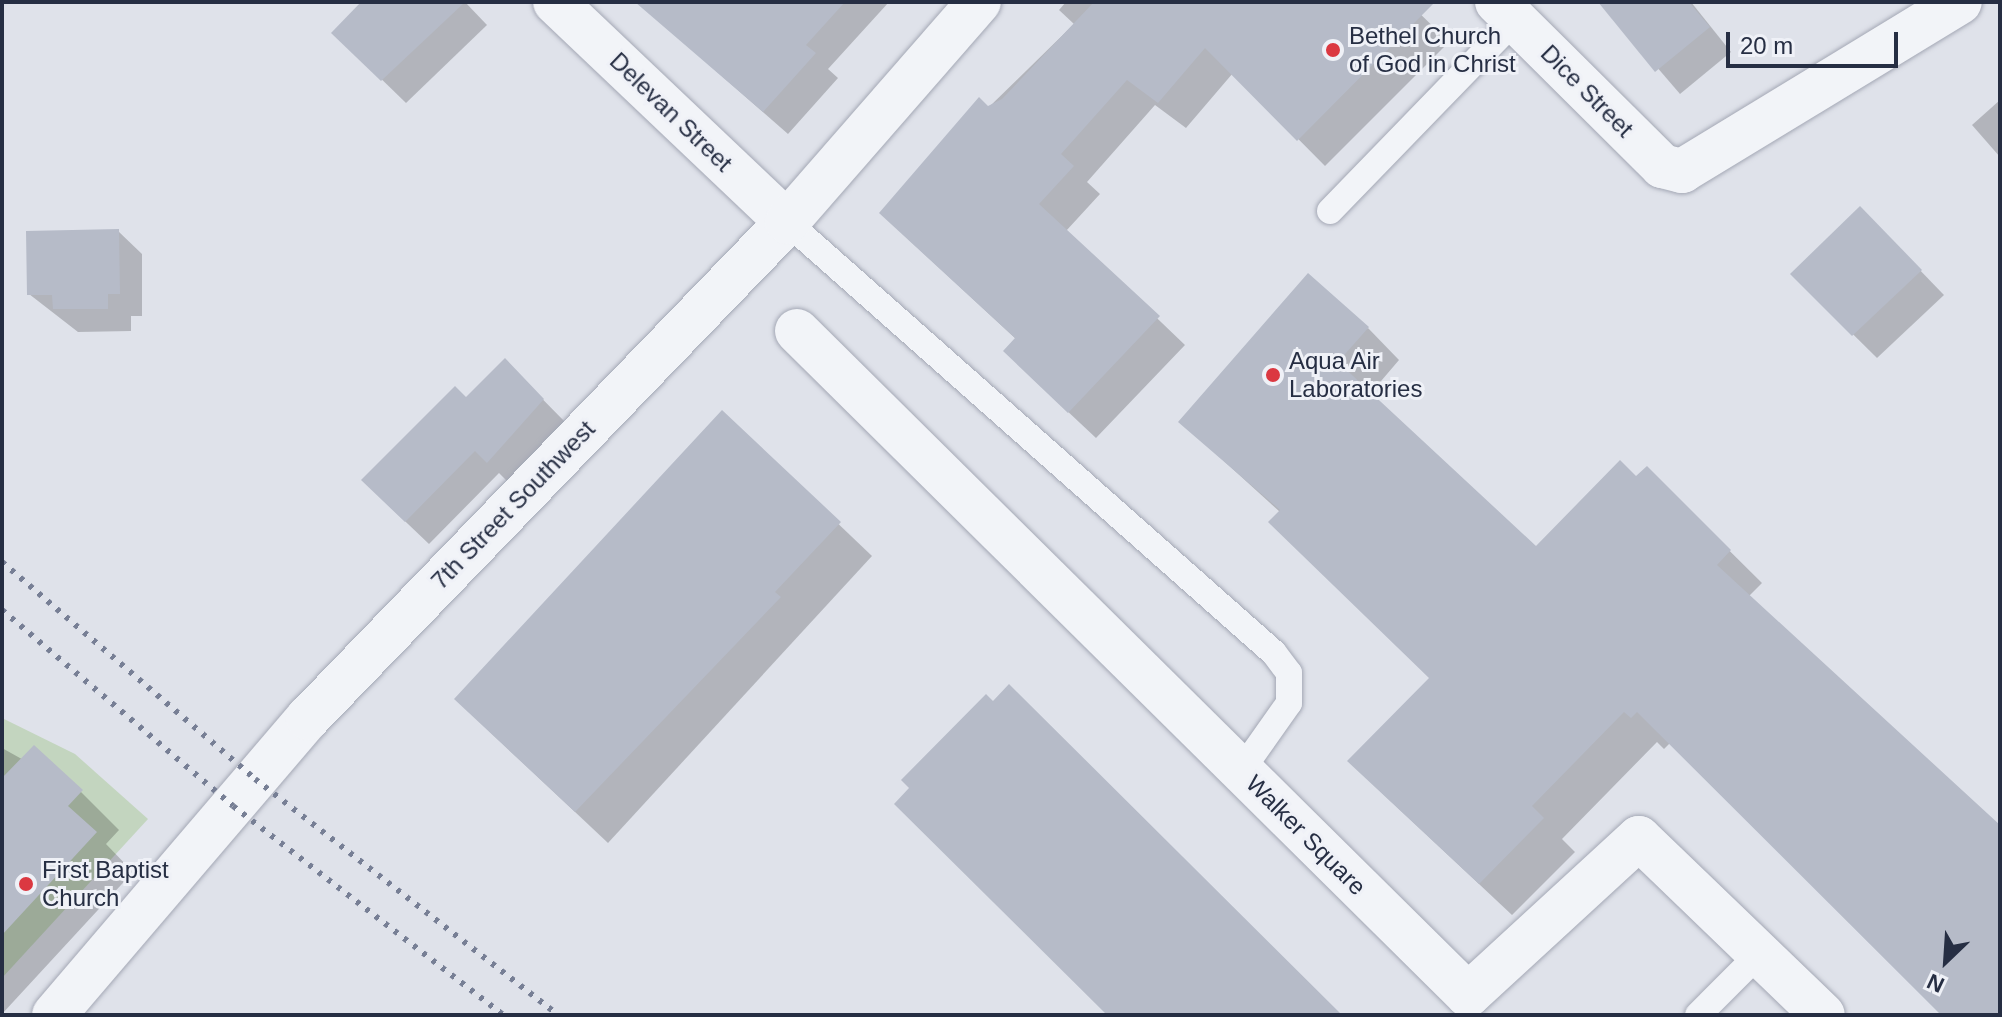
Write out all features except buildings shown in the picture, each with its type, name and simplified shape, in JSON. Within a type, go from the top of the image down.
[{"type":"street","name":"Delevan Street","points":[[555,2],[787,222]]},
{"type":"street","name":"7th Street Southwest","points":[[54,1015],[308,718],[787,222],[979,2]]},
{"type":"street","name":"Dice Street","points":[[1506,11],[1662,166],[1682,171],[1960,2]]},
{"type":"street","name":"Walker Square","points":[[797,331],[1241,771],[1458,1005],[1639,838],[1823,1015]]},
{"type":"lane","points":[[1330,211],[1506,11]]},
{"type":"lane","points":[[787,222],[1274,653],[1289,673],[1289,703],[1241,771]]},
{"type":"lane","points":[[1698,1015],[1759,954]]},
{"type":"green space","points":[[2,718],[75,754],[148,819],[2,978]]},
{"type":"railway","points":[[2,562],[255,779],[558,1015]]},
{"type":"railway","points":[[2,610],[233,806],[503,1015]]},
{"type":"place","name":"Bethel Church of God in Christ","points":[[1333,50]]},
{"type":"place","name":"Aqua Air Laboratories","points":[[1273,375]]},
{"type":"place","name":"First Baptist Church","points":[[26,884]]}]
